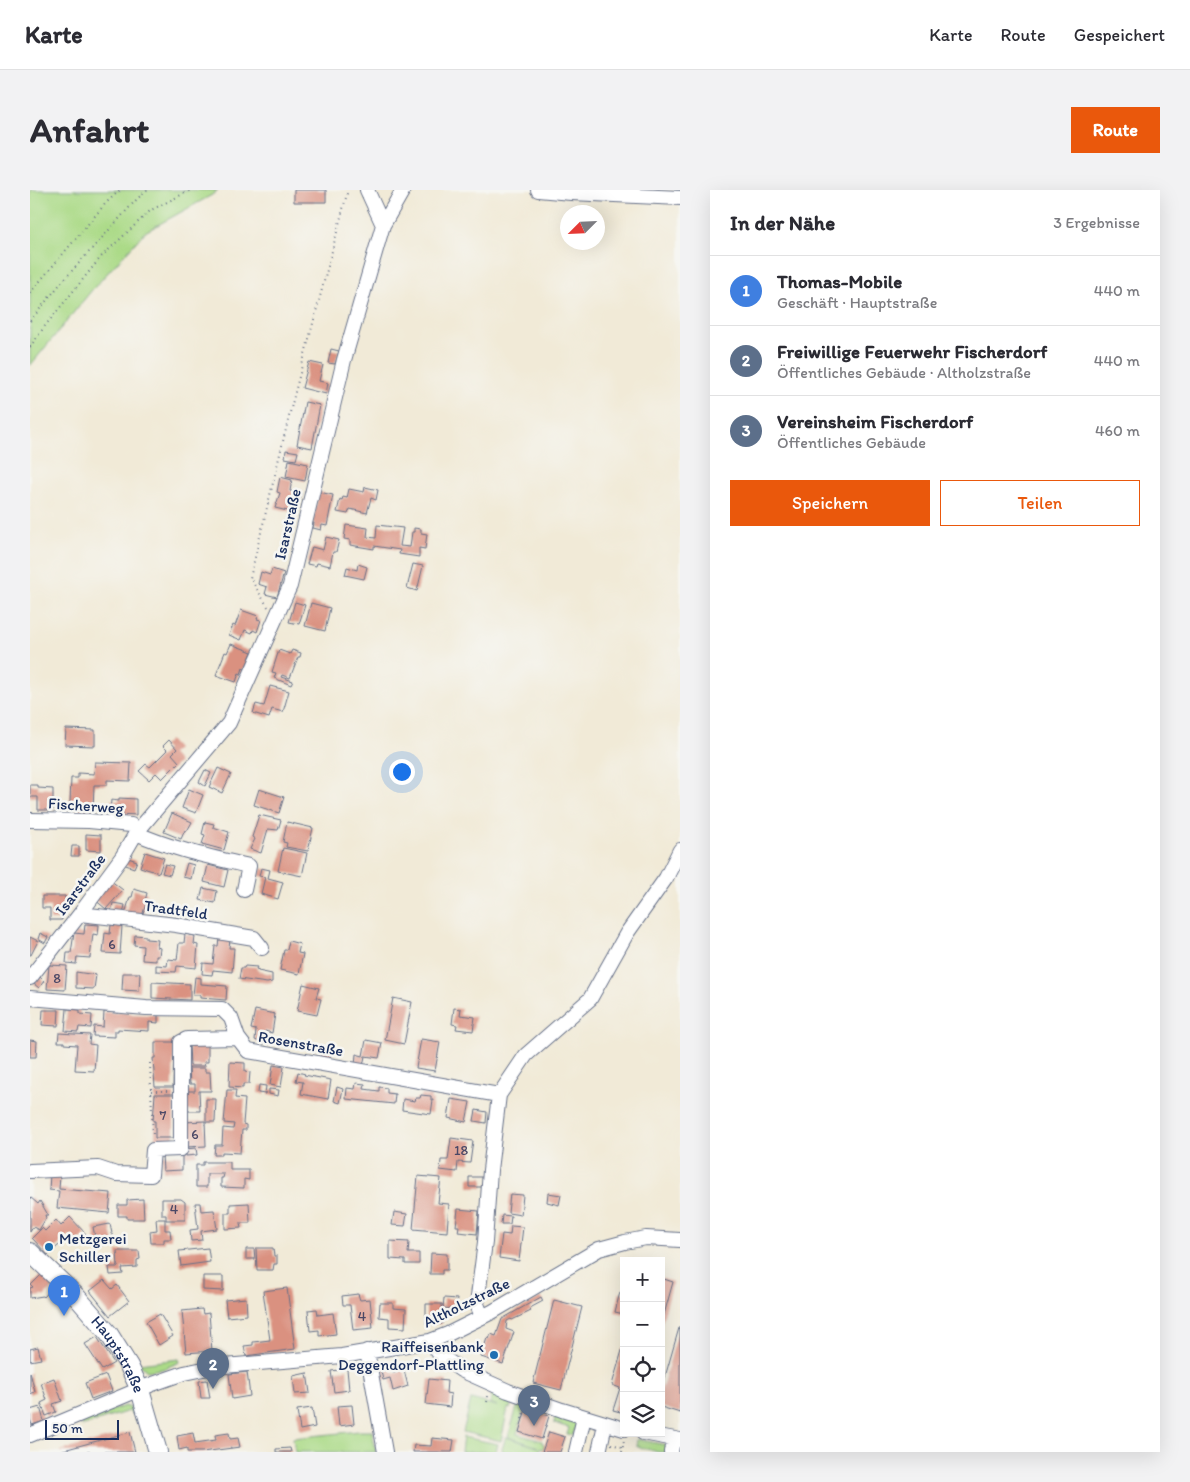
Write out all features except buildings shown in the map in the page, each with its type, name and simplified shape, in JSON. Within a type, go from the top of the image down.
[{"type":"main road","name":"Hauptstraße","points":[[30,1252],[76,1296],[108,1331],[129,1366],[140,1390],[158,1452]]},
{"type":"street","points":[[367,190],[383,225]]},
{"type":"street","name":"Isarstraße","points":[[30,978],[122,857],[136,833],[229,723],[290,586],[344,360],[383,225],[404,190]]},
{"type":"street","points":[[538,190],[680,198]]},
{"type":"street","name":"Fischerweg","points":[[30,820],[89,821],[131,825],[136,833]]},
{"type":"street","points":[[136,833],[146,838],[249,866],[244,890]]},
{"type":"street","points":[[482,1317],[477,1304],[499,1095],[526,1055],[590,999],[627,933],[666,878],[680,850]]},
{"type":"street","name":"Tradtfeld","points":[[80,914],[176,925],[254,938],[262,948]]},
{"type":"street","name":"Rosenstraße","points":[[30,998],[146,1008],[222,1008],[230,1018],[238,1038],[248,1051],[499,1095]]},
{"type":"street","points":[[30,1171],[98,1168],[116,1174],[151,1175],[153,1150],[181,1149],[181,1042],[187,1040],[238,1038]]},
{"type":"street","name":"Altholzstraße","points":[[30,1435],[184,1373],[213,1367],[342,1356],[430,1340],[448,1334],[482,1317],[599,1249],[646,1238],[680,1240]]},
{"type":"street","points":[[430,1340],[441,1356],[461,1370],[508,1391],[620,1430]]},
{"type":"street","points":[[368,1351],[384,1423],[385,1452]]},
{"type":"street","points":[[576,1452],[584,1417]]},
{"type":"street","points":[[599,1452],[605,1424]]},
{"type":"street","points":[[655,1437],[675,1444]]},
{"type":"path","points":[[30,293],[105,204],[120,190]]},
{"type":"path","points":[[30,321],[68,276],[147,190]]},
{"type":"path","points":[[30,347],[100,257],[151,210],[191,190]]},
{"type":"path","points":[[275,620],[250,578],[294,396],[348,190]]},
{"type":"path","points":[[150,1063],[153,1150]]},
{"type":"path","points":[[151,1091],[181,1091]]},
{"type":"path","points":[[522,1419],[526,1404]]},
{"type":"path","points":[[622,1452],[623,1437]]},
{"type":"path","points":[[613,1445],[622,1447]]},
{"type":"green space","points":[[30,190],[218,190],[145,232],[92,290],[30,366]]},
{"type":"green space","points":[[179,1359],[180,1362],[163,1369],[147,1371],[139,1364]]},
{"type":"green space","points":[[492,1394],[512,1401],[510,1409],[508,1408],[501,1441],[463,1432],[471,1399],[497,1406],[490,1403]]},
{"type":"green space","points":[[518,1404],[525,1406],[517,1434],[542,1441],[544,1444],[543,1449],[540,1448],[539,1452],[501,1452],[506,1437],[538,1447],[508,1437]]},
{"type":"green space","points":[[125,1406],[131,1408],[133,1414],[129,1411],[82,1426],[81,1420]]},
{"type":"green space","points":[[537,1409],[577,1421],[573,1435],[567,1434],[569,1428],[554,1423],[555,1416],[537,1411]]},
{"type":"green space","points":[[372,1431],[376,1452],[295,1452],[293,1438]]},
{"type":"green space","points":[[463,1437],[498,1444],[496,1452],[461,1452]]},
{"type":"green space","points":[[637,1439],[666,1445],[668,1452],[658,1452],[636,1446]]},
{"type":"place","name":"Metzgerei Schiller","points":[[49,1247]]},
{"type":"place","name":"Thomas-Mobile","points":[[64,1316]]},
{"type":"place","name":"Raiffeisenbank Deggendorf-Plattling","points":[[494,1355]]},
{"type":"place","name":"Freiwillige Feuerwehr Fischerdorf","points":[[213,1389]]},
{"type":"place","name":"Vereinsheim Fischerdorf","points":[[534,1426]]}]
